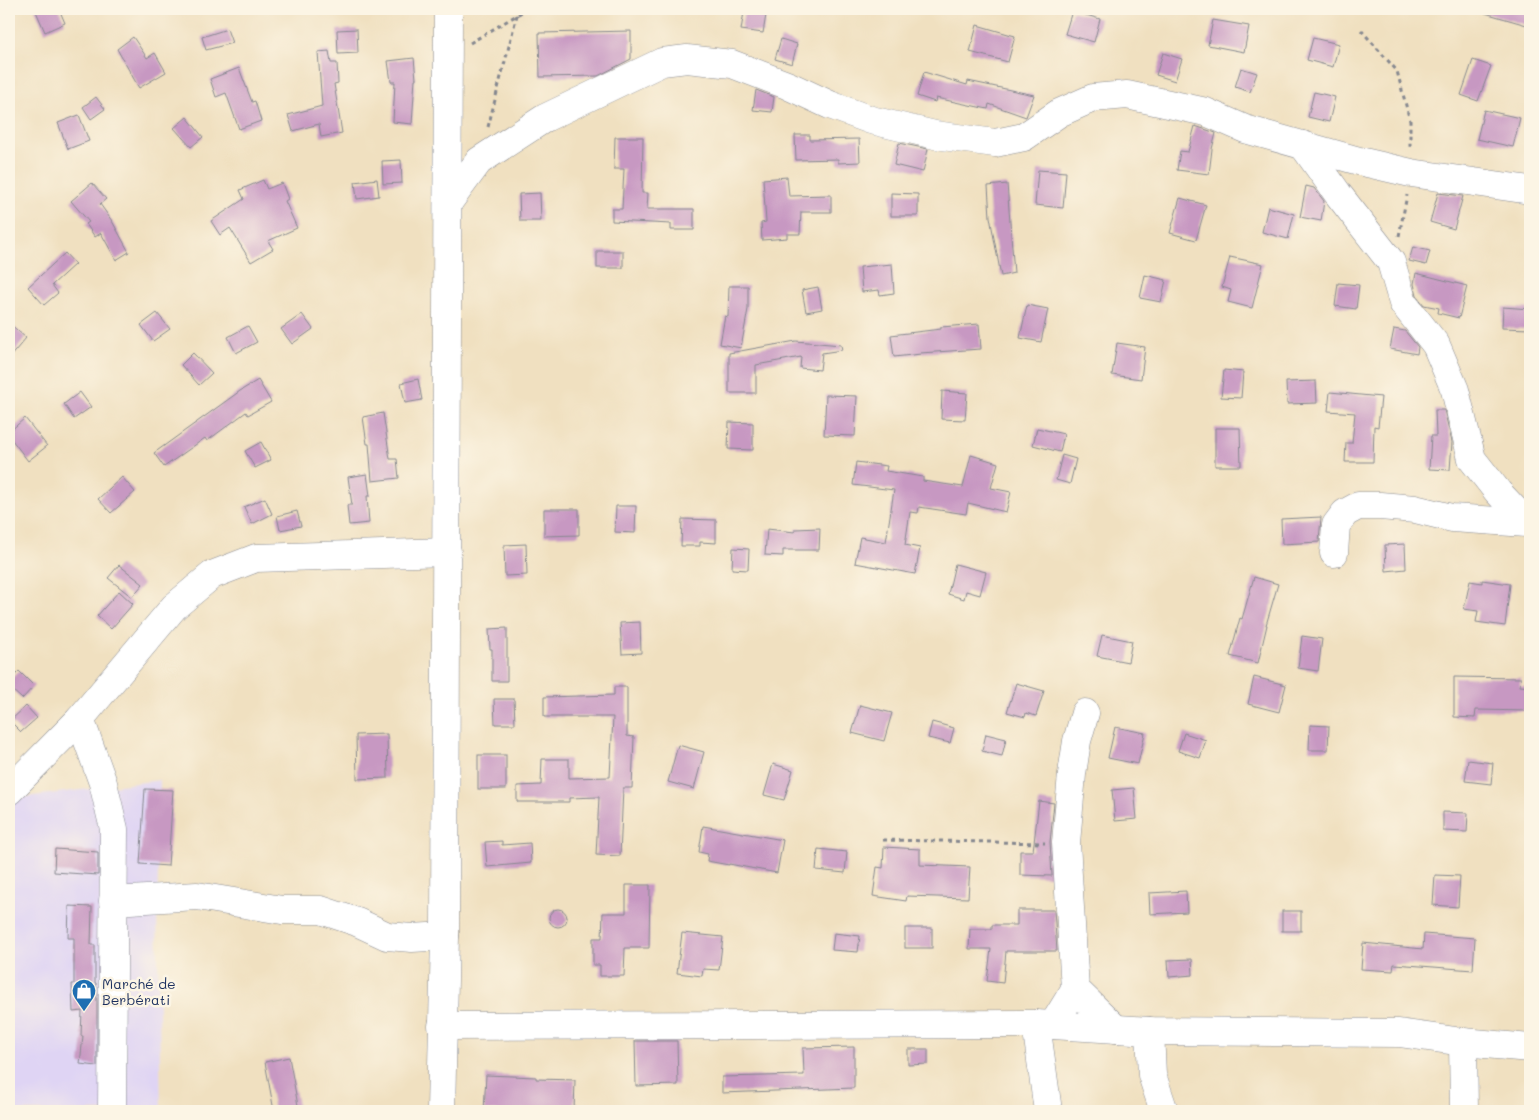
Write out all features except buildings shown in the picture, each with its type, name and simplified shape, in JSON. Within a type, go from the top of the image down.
[{"type":"street","points":[[441,1111],[447,552],[448,9]]},
{"type":"street","points":[[448,203],[479,161],[545,118],[662,62],[687,58],[732,64],[871,120],[935,135],[995,143],[1024,137],[1059,113],[1093,98],[1127,95],[1206,112],[1245,129],[1359,161],[1411,173],[1530,190]]},
{"type":"street","points":[[1303,145],[1391,262],[1404,303],[1436,345],[1455,390],[1472,459],[1498,492],[1529,523]]},
{"type":"street","points":[[1334,553],[1336,525],[1345,513],[1358,506],[1415,509],[1452,518],[1529,523]]},
{"type":"street","points":[[9,791],[80,719],[174,607],[212,575],[256,558],[447,552]]},
{"type":"street","points":[[1085,713],[1077,740],[1072,774],[1066,843],[1075,989],[1116,1029]]},
{"type":"street","points":[[80,719],[103,783],[114,829],[112,1111]]},
{"type":"street","points":[[113,901],[197,896],[282,910],[321,910],[357,922],[387,936],[412,938],[444,936]]},
{"type":"street","points":[[1048,1111],[1044,1025],[1075,989]]},
{"type":"street","points":[[442,1026],[1044,1025],[1150,1031],[1399,1033],[1463,1042],[1530,1048]]},
{"type":"street","points":[[1150,1031],[1152,1075],[1164,1111]]},
{"type":"street","points":[[1463,1042],[1464,1111]]},
{"type":"path","points":[[479,161],[517,15],[516,9]]},
{"type":"path","points":[[448,56],[527,9]]},
{"type":"path","points":[[1361,30],[1397,72],[1410,121],[1411,173],[1393,268]]},
{"type":"path","points":[[883,840],[1066,843]]},
{"type":"shaded area","name":"Marché de Berbérati","points":[[160,780],[157,914],[161,1111],[9,1111],[9,799]]},
{"type":"place","name":"Marché de Berbérati","points":[[84,1012]]}]
